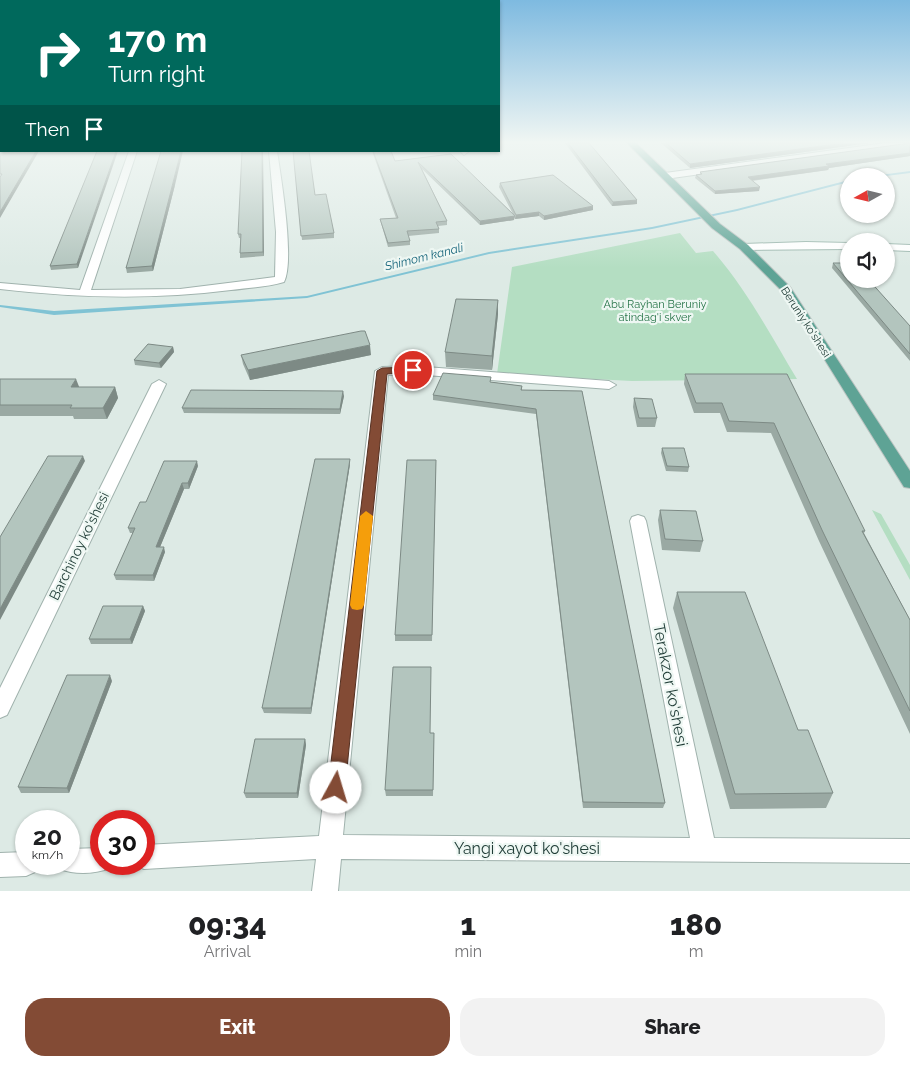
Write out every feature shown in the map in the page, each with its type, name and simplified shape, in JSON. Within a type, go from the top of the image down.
[{"type":"main road","name":"Beruniy ko'shesi","points":[[674,185],[716,226],[744,247],[786,289],[910,483]]},
{"type":"street","points":[[86,292],[122,185]]},
{"type":"street","points":[[0,286],[55,292],[146,294],[215,289],[280,280],[282,223],[278,185]]},
{"type":"street","points":[[744,247],[840,246]]},
{"type":"street","points":[[895,247],[910,248]]},
{"type":"street","points":[[325,891],[382,371],[450,372],[609,384]]},
{"type":"street","name":"Barchinoy ko'shesi","points":[[0,709],[159,384]]},
{"type":"street","name":"Terakzor ko'shesi","points":[[638,521],[704,849]]},
{"type":"street","name":"Yangi xayot ko'shesi","points":[[155,856],[330,848],[910,851]]},
{"type":"street","points":[[0,865],[15,864]]},
{"type":"green space","name":"Abu Rayhan Beruniy atindag'i skver","points":[[680,233],[696,253],[713,251],[737,281],[797,379],[632,381],[497,374],[512,267]]},
{"type":"green space","points":[[872,510],[881,514],[910,565],[910,580]]},
{"type":"building","points":[[0,185],[16,185],[0,212]]},
{"type":"building","points":[[83,185],[104,185],[77,264],[50,266]]},
{"type":"building","points":[[151,185],[173,185],[152,266],[126,268]]},
{"type":"building","points":[[240,185],[262,185],[263,252],[240,253],[241,234],[238,234]]},
{"type":"building","points":[[296,185],[314,185],[315,195],[326,194],[334,233],[301,236]]},
{"type":"building","points":[[386,185],[429,185],[447,221],[436,222],[439,229],[407,231],[410,241],[388,243],[380,219],[398,218]]},
{"type":"building","points":[[442,185],[483,185],[515,216],[480,221]]},
{"type":"building","points":[[501,185],[565,185],[593,206],[544,216],[539,212],[516,215]]},
{"type":"building","points":[[600,185],[624,185],[637,200],[613,202]]},
{"type":"building","points":[[707,185],[757,185],[760,187],[715,191]]},
{"type":"building","points":[[833,263],[840,263],[840,271]]},
{"type":"building","points":[[854,288],[876,288],[910,326],[910,354]]},
{"type":"building","points":[[456,299],[498,300],[492,356],[445,352]]},
{"type":"building","points":[[365,331],[370,345],[248,370],[241,355]]},
{"type":"building","points":[[148,344],[173,347],[159,363],[134,360]]},
{"type":"building","points":[[443,373],[491,377],[490,382],[522,386],[521,390],[582,391],[665,803],[583,802],[536,409],[433,395]]},
{"type":"building","points":[[685,374],[787,374],[865,531],[862,531],[910,620],[910,711],[822,530],[774,423],[729,421],[722,403],[696,403]]},
{"type":"building","points":[[0,379],[76,379],[71,387],[115,387],[103,408],[70,408],[72,405],[0,405]]},
{"type":"building","points":[[191,390],[343,391],[340,409],[182,408]]},
{"type":"building","points":[[634,398],[652,399],[657,418],[639,418]]},
{"type":"building","points":[[662,448],[684,448],[689,467],[667,466]]},
{"type":"building","points":[[48,456],[83,456],[0,609],[0,537]]},
{"type":"building","points":[[315,459],[350,459],[311,708],[262,708]]},
{"type":"building","points":[[407,460],[436,460],[432,635],[395,635]]},
{"type":"building","points":[[164,461],[197,461],[188,483],[182,483],[156,547],[164,547],[153,575],[114,575],[135,528],[128,528],[140,502],[146,502]]},
{"type":"building","points":[[660,510],[696,511],[703,541],[665,539]]},
{"type":"building","points":[[677,592],[745,592],[798,730],[808,730],[833,793],[735,794]]},
{"type":"building","points":[[103,606],[143,606],[130,639],[89,639]]},
{"type":"building","points":[[393,667],[431,667],[430,733],[434,733],[433,790],[385,790]]},
{"type":"building","points":[[67,675],[110,675],[67,788],[18,787]]},
{"type":"building","points":[[255,739],[305,739],[297,793],[244,793]]},
{"type":"waterway","name":"Shimom kanali","points":[[0,306],[54,313],[307,297],[489,253],[652,228],[737,210],[835,185]]},
{"type":"slow traffic","points":[[357,605],[366,516]]},
{"type":"route","points":[[336,788],[382,371],[413,370]]}]
